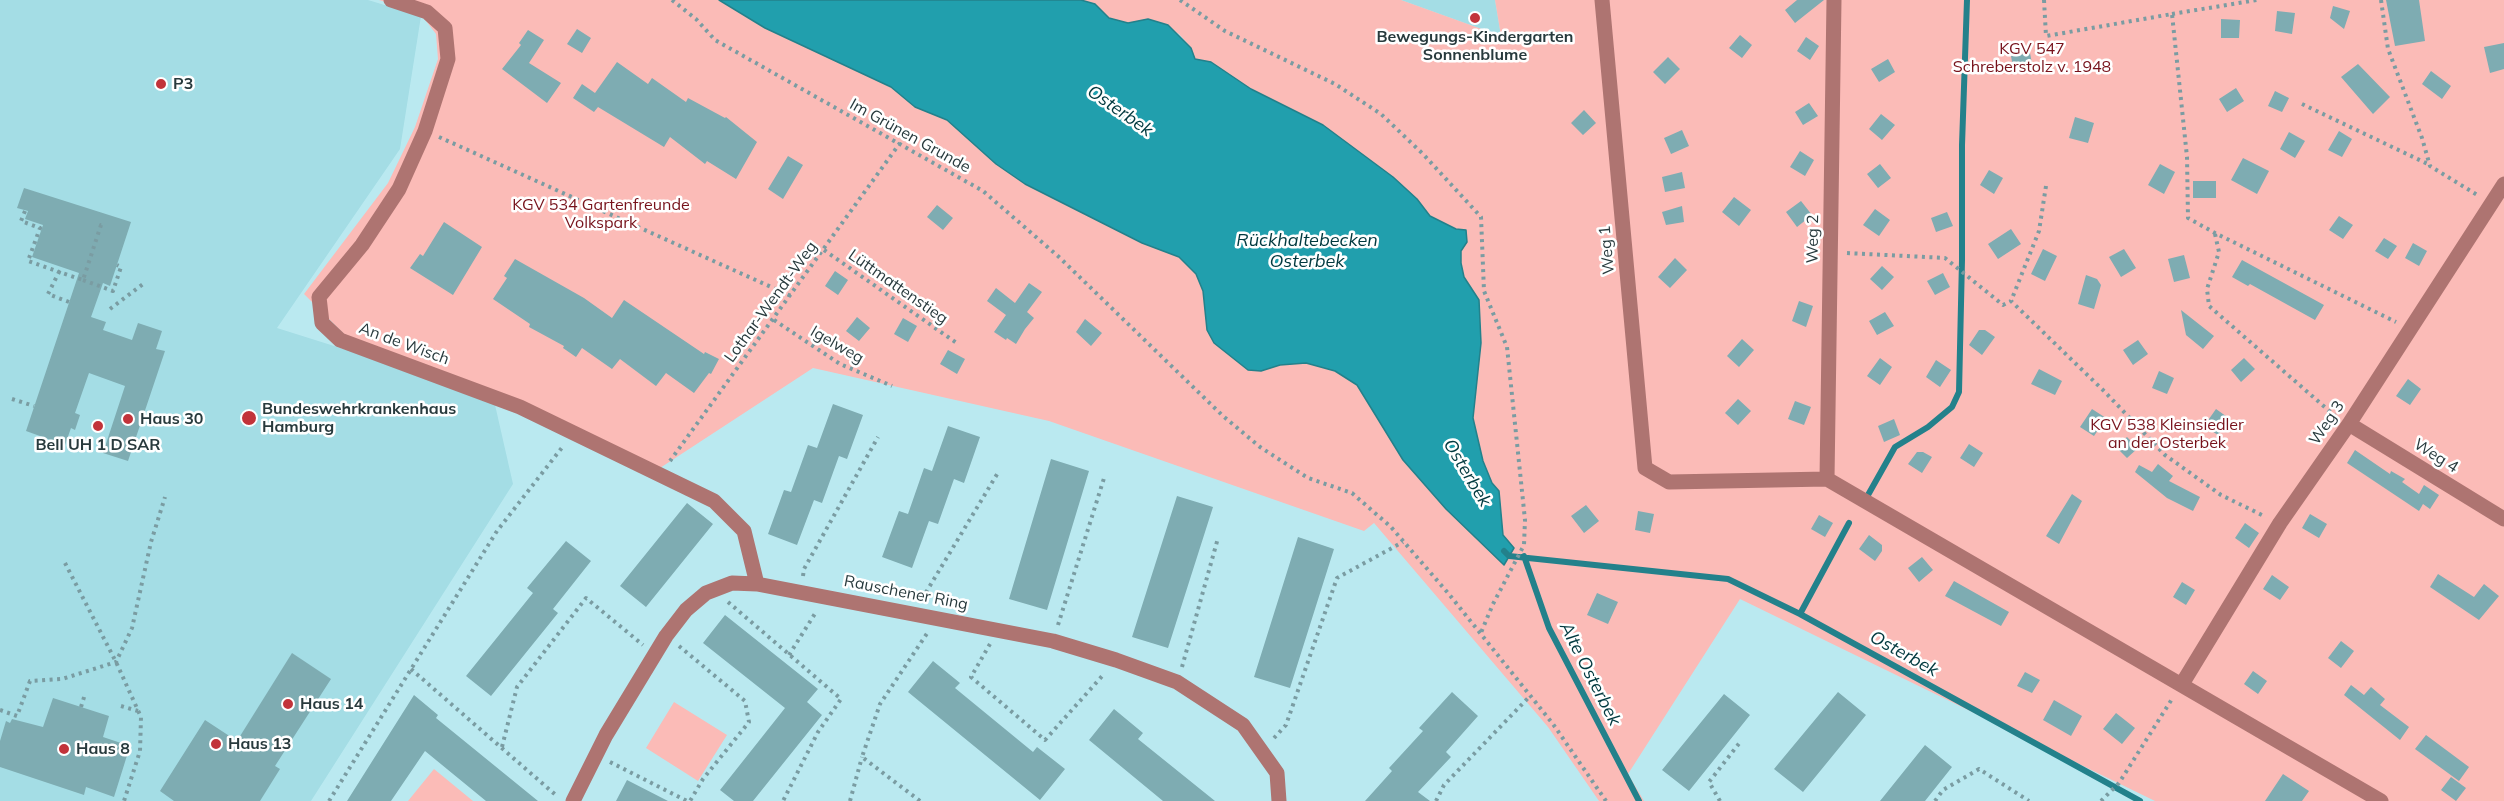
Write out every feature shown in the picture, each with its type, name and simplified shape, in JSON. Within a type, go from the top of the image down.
[{"type":"street","name":"An de Wisch","points":[[391,0],[428,12],[445,28],[448,59],[425,131],[399,189],[362,245],[319,297],[322,323],[340,340],[520,407],[714,501],[744,531],[757,584]]},
{"type":"street","name":"Weg 1","points":[[1602,0],[1645,468],[1669,482],[1827,479]]},
{"type":"street","name":"Weg 2","points":[[1827,479],[1834,0]]},
{"type":"street","name":"Weg 3","points":[[2182,684],[2280,523],[2349,424],[2504,184]]},
{"type":"street","name":"Weg 4","points":[[2349,424],[2504,519]]},
{"type":"street","points":[[1827,479],[2381,801]]},
{"type":"street","name":"Rauschener Ring","points":[[573,801],[596,755],[666,636],[686,610],[706,593],[732,583],[757,584],[938,617],[1053,641],[1177,682],[1243,725],[1263,750],[1277,773],[1279,801]]},
{"type":"path","name":"Im Grünen Grunde","points":[[673,0],[716,40],[983,191],[1059,257],[1223,416],[1260,447],[1308,478],[1352,493],[1391,528],[1480,635],[1553,724],[1606,801]]},
{"type":"path","points":[[1180,0],[1225,31],[1335,84],[1381,114],[1423,154],[1481,217],[1484,291],[1507,347],[1525,520],[1524,545],[1513,563],[1480,635]]},
{"type":"path","points":[[2044,0],[2046,36],[2257,0]]},
{"type":"path","points":[[2381,0],[2388,49],[2422,138],[2430,166]]},
{"type":"path","points":[[2172,14],[2187,157],[2188,218],[2409,328]]},
{"type":"path","points":[[2302,104],[2430,166],[2492,205]]},
{"type":"path","points":[[425,131],[791,296]]},
{"type":"path","name":"Lothar-Wendt-Weg","points":[[660,475],[900,143]]},
{"type":"path","points":[[1831,253],[1945,258],[2003,305],[2011,301],[2039,231],[2046,186]]},
{"type":"path","points":[[25,211],[21,221],[40,228],[28,261],[60,269],[113,291],[121,267],[117,265]]},
{"type":"path","points":[[83,280],[101,225],[104,225]]},
{"type":"path","points":[[2215,233],[2219,252],[2207,289],[2209,306],[2336,417],[2349,424]]},
{"type":"path","name":"Lüttmattenstieg","points":[[824,250],[958,344]]},
{"type":"path","points":[[60,269],[48,294],[69,302]]},
{"type":"path","points":[[110,309],[143,284]]},
{"type":"path","points":[[2011,301],[2165,454],[2221,495],[2280,523]]},
{"type":"path","name":"Igelweg","points":[[774,320],[840,364],[892,386]]},
{"type":"path","points":[[12,399],[34,406]]},
{"type":"path","points":[[329,801],[498,531],[573,433]]},
{"type":"path","points":[[801,592],[804,569],[878,437]]},
{"type":"path","points":[[914,613],[999,471]]},
{"type":"path","points":[[1053,641],[1105,475]]},
{"type":"path","points":[[0,710],[17,718],[30,681],[62,679],[116,662],[132,628],[151,542],[165,497]]},
{"type":"path","points":[[1177,682],[1218,538]]},
{"type":"path","points":[[1263,750],[1286,725],[1337,578],[1403,542]]},
{"type":"path","points":[[65,563],[116,662],[138,711],[142,732],[140,750],[124,801]]},
{"type":"path","points":[[713,590],[841,699],[818,732],[783,801]]},
{"type":"path","points":[[789,655],[826,597]]},
{"type":"path","points":[[502,747],[517,687],[586,598],[654,654]]},
{"type":"path","points":[[850,801],[880,704],[938,617]]},
{"type":"path","points":[[997,629],[971,677],[1046,740],[1116,660]]},
{"type":"path","points":[[596,755],[689,801],[703,779],[749,722],[745,701],[666,636]]},
{"type":"path","points":[[411,669],[564,801]]},
{"type":"path","points":[[2101,801],[2119,783],[2182,684]]},
{"type":"path","points":[[81,707],[85,694]]},
{"type":"path","points":[[1436,801],[1444,784],[1530,696]]},
{"type":"path","points":[[121,706],[138,711]]},
{"type":"path","points":[[1720,801],[1709,782],[1741,741]]},
{"type":"path","points":[[862,757],[920,801]]},
{"type":"path","points":[[1935,801],[1943,790],[1979,769],[2029,801]]},
{"type":"shaded area","name":"Bundeswehrkrankenhaus Hamburg","points":[[0,0],[368,0],[421,16],[400,149],[277,328],[493,396],[513,484],[311,801],[0,801]]},
{"type":"shaded area","name":"Bewegungs-Kindergarten Sonnenblume","points":[[1401,0],[1495,0],[1501,36]]},
{"type":"green space","points":[[379,0],[719,0],[765,28],[891,87],[915,107],[947,120],[996,164],[1025,184],[1142,243],[1179,257],[1196,274],[1203,291],[1207,330],[1261,371],[1280,365],[1306,363],[1335,371],[1357,385],[1368,401],[1514,548],[1503,535],[1499,491],[1492,483],[1483,461],[1473,418],[1481,343],[1479,300],[1464,277],[1461,263],[1461,251],[1467,242],[1466,230],[1456,229],[1430,216],[1417,199],[1393,177],[1323,125],[1251,89],[1211,62],[1195,59],[1191,48],[1179,34],[1148,19],[1128,23],[1109,18],[1095,4],[1081,0],[1401,0],[1501,36],[1495,0],[2504,0],[2504,801],[2155,801],[1740,599],[1628,774],[1644,801],[1599,801],[1548,727],[1374,523],[1364,531],[1049,421],[813,368],[660,468],[346,336],[304,294],[388,183],[415,127],[438,59],[436,34],[420,13]]},
{"type":"green space","points":[[674,702],[727,735],[698,781],[646,748]]},
{"type":"green space","points":[[434,769],[473,801],[408,801]]},
{"type":"water","name":"Rückhaltebecken Osterbek","points":[[719,0],[1081,0],[1095,4],[1109,18],[1128,23],[1148,19],[1168,25],[1191,48],[1195,59],[1211,62],[1251,89],[1323,125],[1393,177],[1417,199],[1430,216],[1456,229],[1466,230],[1467,242],[1461,251],[1461,263],[1464,277],[1479,300],[1481,343],[1473,418],[1483,461],[1492,483],[1499,491],[1503,535],[1514,548],[1504,565],[1446,509],[1403,460],[1357,385],[1335,371],[1306,363],[1280,365],[1261,371],[1248,370],[1214,343],[1207,330],[1203,291],[1196,274],[1179,257],[1142,243],[1025,184],[996,164],[947,120],[915,107],[891,87],[765,28]]},
{"type":"building","points":[[1797,0],[1824,0],[1795,23],[1785,10]]},
{"type":"building","points":[[2386,0],[2419,0],[2425,41],[2395,46]]},
{"type":"building","points":[[2333,6],[2350,11],[2344,29],[2330,18]]},
{"type":"building","points":[[2277,11],[2295,13],[2292,34],[2275,31]]},
{"type":"building","points":[[2221,19],[2240,20],[2239,38],[2221,38]]},
{"type":"building","points":[[577,29],[591,38],[582,53],[567,44]]},
{"type":"building","points":[[528,30],[544,40],[529,63],[561,83],[547,103],[502,69],[521,45],[519,43]]},
{"type":"building","points":[[1740,35],[1752,45],[1742,58],[1729,48]]},
{"type":"building","points":[[1806,37],[1819,46],[1810,60],[1797,51]]},
{"type":"building","points":[[2504,43],[2504,69],[2490,73],[2484,47]]},
{"type":"building","points":[[2030,53],[2033,69],[2014,73],[2011,56]]},
{"type":"building","points":[[1668,57],[1680,69],[1665,84],[1653,72]]},
{"type":"building","points":[[1888,59],[1895,72],[1879,82],[1871,69]]},
{"type":"building","points":[[617,62],[648,84],[652,78],[686,102],[688,98],[726,117],[757,142],[736,179],[707,161],[705,164],[670,137],[664,147],[598,107],[594,112],[573,98],[582,84],[595,93]]},
{"type":"building","points":[[2358,64],[2390,97],[2373,114],[2341,77]]},
{"type":"building","points":[[2431,71],[2451,86],[2442,99],[2422,84]]},
{"type":"building","points":[[2236,88],[2244,101],[2227,112],[2219,99]]},
{"type":"building","points":[[2275,91],[2289,98],[2282,112],[2268,106]]},
{"type":"building","points":[[1809,103],[1818,116],[1803,125],[1795,112]]},
{"type":"building","points":[[1584,110],[1596,123],[1583,135],[1571,123]]},
{"type":"building","points":[[1881,114],[1895,125],[1882,140],[1869,129]]},
{"type":"building","points":[[2075,117],[2094,123],[2088,143],[2069,138]]},
{"type":"building","points":[[1682,130],[1689,146],[1671,154],[1664,138]]},
{"type":"building","points":[[2339,131],[2352,139],[2342,157],[2328,150]]},
{"type":"building","points":[[2289,132],[2305,141],[2295,158],[2280,149]]},
{"type":"building","points":[[1800,151],[1814,160],[1805,176],[1790,167]]},
{"type":"building","points":[[788,156],[803,165],[783,199],[768,189]]},
{"type":"building","points":[[2243,158],[2269,171],[2257,194],[2231,180]]},
{"type":"building","points":[[1880,164],[1891,178],[1878,188],[1867,174]]},
{"type":"building","points":[[2160,164],[2175,172],[2164,194],[2148,185]]},
{"type":"building","points":[[1989,170],[2003,178],[1994,194],[1980,185]]},
{"type":"building","points":[[1682,172],[1685,188],[1665,192],[1662,177]]},
{"type":"building","points":[[2193,181],[2216,181],[2216,198],[2193,198]]},
{"type":"building","points":[[24,188],[131,222],[110,286],[103,283],[91,317],[106,322],[103,330],[132,340],[138,323],[162,331],[156,349],[165,351],[128,461],[103,453],[125,386],[89,373],[75,413],[80,415],[75,430],[71,428],[65,445],[26,431],[79,273],[32,257],[43,225],[25,219],[28,211],[17,208]]},
{"type":"building","points":[[1734,197],[1751,210],[1739,226],[1722,212]]},
{"type":"building","points":[[1801,201],[1812,215],[1797,227],[1786,212]]},
{"type":"building","points":[[937,205],[953,218],[943,230],[927,217]]},
{"type":"building","points":[[1682,206],[1684,222],[1666,225],[1662,212]]},
{"type":"building","points":[[1875,209],[1890,220],[1879,236],[1863,225]]},
{"type":"building","points":[[1947,212],[1953,226],[1936,232],[1931,218]]},
{"type":"building","points":[[2339,216],[2353,225],[2343,239],[2329,230]]},
{"type":"building","points":[[444,222],[482,247],[453,295],[410,268],[420,254],[423,256]]},
{"type":"building","points":[[2011,229],[2021,244],[1998,259],[1988,244]]},
{"type":"building","points":[[2384,238],[2397,246],[2388,259],[2375,251]]},
{"type":"building","points":[[2413,243],[2427,251],[2419,266],[2405,258]]},
{"type":"building","points":[[2043,249],[2057,256],[2045,281],[2031,274]]},
{"type":"building","points":[[2124,249],[2136,268],[2121,277],[2109,257]]},
{"type":"building","points":[[2184,255],[2190,278],[2174,282],[2168,259]]},
{"type":"building","points":[[1675,258],[1687,270],[1670,288],[1658,277]]},
{"type":"building","points":[[515,259],[584,298],[612,318],[624,300],[704,354],[705,352],[719,359],[711,374],[709,373],[694,393],[666,373],[656,386],[620,359],[612,369],[582,348],[576,357],[563,348],[564,346],[529,327],[530,324],[493,299],[507,278],[504,276]]},
{"type":"building","points":[[2242,260],[2324,305],[2315,320],[2250,284],[2248,286],[2232,277]]},
{"type":"building","points":[[1882,266],[1894,277],[1882,290],[1870,279]]},
{"type":"building","points":[[835,271],[848,280],[838,295],[825,286]]},
{"type":"building","points":[[1943,273],[1950,287],[1935,295],[1927,281]]},
{"type":"building","points":[[2086,275],[2097,279],[2101,285],[2094,309],[2078,304]]},
{"type":"building","points":[[1029,283],[1042,292],[1027,312],[1034,318],[1016,344],[994,332],[1006,315],[987,301],[996,288],[1015,303]]},
{"type":"building","points":[[1799,301],[1813,306],[1806,327],[1792,321]]},
{"type":"building","points":[[2181,310],[2214,336],[2203,349],[2186,335]]},
{"type":"building","points":[[1885,312],[1894,326],[1877,335],[1869,321]]},
{"type":"building","points":[[857,317],[870,328],[859,341],[846,331]]},
{"type":"building","points":[[903,318],[917,326],[908,342],[894,334]]},
{"type":"building","points":[[1085,319],[1102,333],[1091,346],[1076,332]]},
{"type":"building","points":[[1979,330],[1985,330],[1995,337],[1982,355],[1969,345]]},
{"type":"building","points":[[1742,339],[1754,350],[1739,367],[1727,356]]},
{"type":"building","points":[[2138,340],[2148,354],[2133,365],[2123,350]]},
{"type":"building","points":[[948,350],[965,359],[957,374],[940,364]]},
{"type":"building","points":[[1880,358],[1892,367],[1880,385],[1867,376]]},
{"type":"building","points":[[2244,358],[2255,369],[2241,382],[2231,370]]},
{"type":"building","points":[[1936,360],[1951,370],[1940,387],[1926,377]]},
{"type":"building","points":[[2039,369],[2062,381],[2055,395],[2031,384]]},
{"type":"building","points":[[2159,371],[2174,378],[2167,394],[2152,388]]},
{"type":"building","points":[[2408,379],[2421,389],[2410,405],[2396,396]]},
{"type":"building","points":[[1738,399],[1751,411],[1738,425],[1725,413]]},
{"type":"building","points":[[1795,401],[1811,407],[1804,425],[1788,419]]},
{"type":"building","points":[[833,404],[863,415],[847,459],[839,456],[822,503],[814,500],[797,545],[768,534],[784,490],[791,492],[808,445],[817,448]]},
{"type":"building","points":[[2092,409],[2106,418],[2094,436],[2080,427]]},
{"type":"building","points":[[2216,409],[2230,419],[2218,435],[2204,426]]},
{"type":"building","points":[[1894,419],[1900,435],[1884,442],[1878,426]]},
{"type":"building","points":[[948,426],[980,437],[964,483],[954,479],[938,524],[929,521],[912,568],[882,557],[899,511],[908,514],[924,468],[932,471]]},
{"type":"building","points":[[2127,437],[2138,448],[2127,458],[2116,447]]},
{"type":"building","points":[[1969,444],[1983,453],[1974,467],[1960,458]]},
{"type":"building","points":[[2355,450],[2390,474],[2391,471],[2405,479],[2402,482],[2419,494],[2424,485],[2439,495],[2430,509],[2423,504],[2419,511],[2347,463]]},
{"type":"building","points":[[1917,452],[1923,452],[1932,457],[1922,473],[1908,464]]},
{"type":"building","points":[[1051,459],[1089,471],[1047,610],[1009,599]]},
{"type":"building","points":[[2158,464],[2173,476],[2169,481],[2200,497],[2193,511],[2167,498],[2135,472],[2139,465],[2152,472]]},
{"type":"building","points":[[2072,494],[2082,501],[2059,544],[2046,536]]},
{"type":"building","points":[[1177,496],[1213,507],[1168,648],[1132,637]]},
{"type":"building","points":[[687,503],[713,524],[646,607],[620,586]]},
{"type":"building","points":[[1586,505],[1599,521],[1584,533],[1571,516]]},
{"type":"building","points":[[1638,511],[1654,514],[1650,533],[1635,530]]},
{"type":"building","points":[[2310,514],[2327,524],[2319,538],[2302,528]]},
{"type":"building","points":[[1819,515],[1833,523],[1825,537],[1811,529]]},
{"type":"building","points":[[2245,523],[2259,533],[2249,548],[2235,538]]},
{"type":"building","points":[[1869,535],[1882,545],[1882,551],[1875,561],[1859,549]]},
{"type":"building","points":[[1298,537],[1334,549],[1290,688],[1254,677]]},
{"type":"building","points":[[566,541],[591,561],[553,609],[558,613],[491,696],[466,676],[533,593],[527,588]]},
{"type":"building","points":[[1922,557],[1933,570],[1919,582],[1908,568]]},
{"type":"building","points":[[2438,574],[2474,597],[2484,584],[2499,596],[2479,620],[2430,587]]},
{"type":"building","points":[[2272,575],[2289,587],[2280,600],[2263,589]]},
{"type":"building","points":[[1954,581],[2009,612],[2001,626],[1945,596]]},
{"type":"building","points":[[2182,582],[2195,590],[2186,605],[2173,597]]},
{"type":"building","points":[[1597,593],[1618,602],[1608,624],[1587,615]]},
{"type":"building","points":[[725,615],[818,689],[807,702],[822,715],[753,801],[734,801],[720,790],[785,708],[703,643]]},
{"type":"building","points":[[2341,641],[2354,651],[2341,668],[2328,658]]},
{"type":"building","points":[[292,653],[331,679],[275,766],[280,769],[260,801],[174,801],[160,791],[205,720],[237,741]]},
{"type":"building","points":[[933,661],[960,683],[955,688],[1033,752],[1037,747],[1065,769],[1040,800],[908,692]]},
{"type":"building","points":[[2253,671],[2267,681],[2258,694],[2244,684]]},
{"type":"building","points":[[2025,672],[2040,680],[2032,693],[2017,686]]},
{"type":"building","points":[[2351,685],[2364,695],[2371,687],[2385,699],[2380,705],[2409,727],[2400,740],[2344,695]]},
{"type":"building","points":[[1452,692],[1478,716],[1446,752],[1451,757],[1418,792],[1430,801],[1365,801],[1392,771],[1389,768],[1423,731],[1419,728]]},
{"type":"building","points":[[1838,692],[1866,715],[1803,792],[1774,769]]},
{"type":"building","points":[[1724,694],[1750,715],[1689,791],[1662,770]]},
{"type":"building","points":[[414,695],[438,715],[436,718],[538,801],[486,801],[425,751],[391,801],[347,801]]},
{"type":"building","name":"Haus 8","points":[[53,698],[109,716],[103,737],[130,746],[114,797],[86,787],[84,795],[0,767],[0,741],[6,721],[10,723],[12,719],[43,727]]},
{"type":"building","points":[[2054,700],[2082,716],[2071,736],[2043,720]]},
{"type":"building","points":[[1114,709],[1143,733],[1138,739],[1215,801],[1163,801],[1089,740]]},
{"type":"building","points":[[2116,713],[2135,728],[2122,744],[2103,729]]},
{"type":"building","points":[[2426,735],[2469,767],[2459,781],[2415,749]]},
{"type":"building","points":[[1925,745],[1952,767],[1925,801],[1880,801]]},
{"type":"building","points":[[2283,774],[2309,791],[2302,801],[2265,801]]},
{"type":"building","points":[[2451,777],[2466,788],[2456,801],[2441,790]]},
{"type":"building","points":[[627,780],[668,801],[616,801]]},
{"type":"waterway","points":[[1868,495],[1895,447],[1928,427],[1952,407],[1959,392],[1962,145],[1967,0]]},
{"type":"waterway","points":[[1800,614],[1849,523]]},
{"type":"waterway","name":"Osterbek","points":[[1504,551],[1509,556],[1728,579],[1800,614],[2140,801]]},
{"type":"waterway","name":"Alte Osterbek","points":[[1524,556],[1549,628],[1639,801]]},
{"type":"place","name":"Bewegungs-Kindergarten Sonnenblume","points":[[1475,18]]},
{"type":"place","name":"P3","points":[[161,84]]},
{"type":"place","name":"Bundeswehrkrankenhaus Hamburg","points":[[249,418]]},
{"type":"place","name":"Haus 30","points":[[128,419]]},
{"type":"place","name":"Bell UH 1 D SAR","points":[[98,426]]},
{"type":"place","name":"Haus 14","points":[[288,704]]},
{"type":"place","name":"Haus 13","points":[[216,744]]},
{"type":"place","name":"Haus 8","points":[[64,749]]},
{"type":"park label","name":"KGV 547 Schreberstolz v. 1948","points":[[2032,58]]},
{"type":"park label","name":"KGV 534 Gartenfreunde Volkspark","points":[[601,214]]},
{"type":"park label","name":"KGV 538 Kleinsiedler an der Osterbek","points":[[2167,434]]}]
